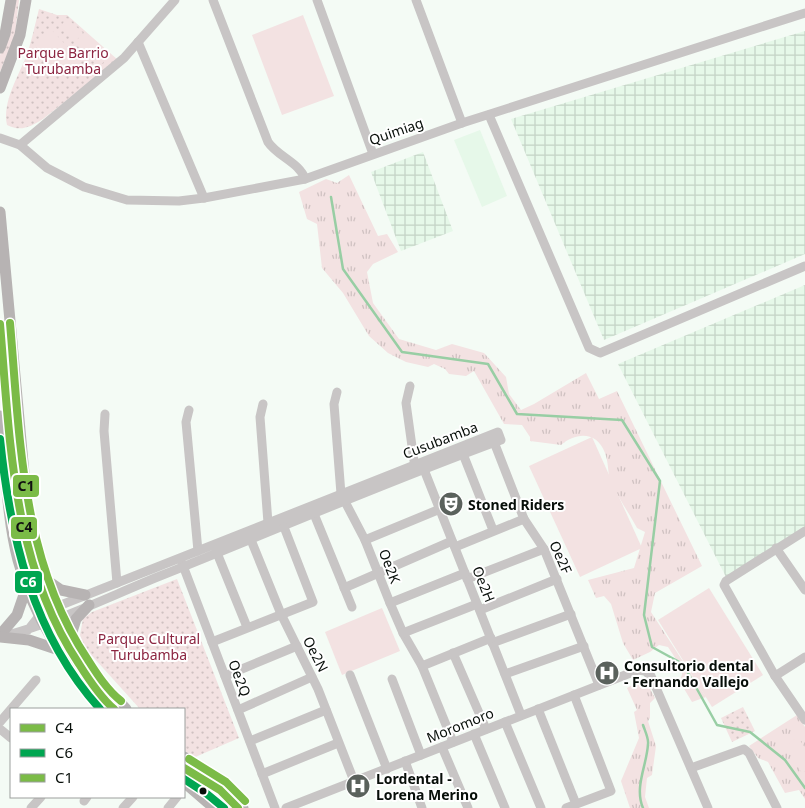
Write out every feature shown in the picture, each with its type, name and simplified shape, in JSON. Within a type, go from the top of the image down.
[{"type":"main road","points":[[0,48],[6,34],[11,0]]},
{"type":"main road","points":[[0,88],[15,52],[24,19],[26,0]]},
{"type":"main road","points":[[0,212],[3,289],[29,528],[55,614],[93,672],[125,708]]},
{"type":"main road","points":[[0,416],[12,533],[26,586],[41,621],[100,708]]},
{"type":"main road","points":[[42,576],[62,590],[87,600],[76,619],[70,638]]},
{"type":"main road","points":[[0,637],[17,615],[26,586]]},
{"type":"main road","points":[[0,637],[29,640],[59,650]]},
{"type":"main road","points":[[185,758],[243,808]]},
{"type":"main road","points":[[185,785],[213,808]]},
{"type":"street","points":[[20,145],[107,74],[175,0]]},
{"type":"street","points":[[213,0],[268,142],[277,152],[302,172],[306,178]]},
{"type":"street","points":[[316,0],[372,154]]},
{"type":"street","points":[[416,0],[462,123]]},
{"type":"street","name":"Quimiag","points":[[0,138],[20,145],[54,172],[84,187],[127,200],[179,201],[204,198],[306,178],[462,123],[805,13]]},
{"type":"street","points":[[138,42],[204,198]]},
{"type":"street","points":[[489,115],[589,348],[594,352],[600,353],[805,266]]},
{"type":"street","name":"Oe2H","points":[[410,386],[406,403],[419,467],[440,509],[521,716]]},
{"type":"street","name":"Oe2K","points":[[338,392],[334,404],[343,498],[365,540],[403,633],[422,666],[454,742]]},
{"type":"street","points":[[263,404],[260,417],[268,523]]},
{"type":"street","points":[[189,410],[186,422],[198,551]]},
{"type":"street","points":[[105,414],[104,431],[117,583]]},
{"type":"street","name":"Cusubamba","points":[[0,637],[28,630],[55,614],[181,563],[198,551],[268,523],[343,498],[498,432],[501,440],[419,467]]},
{"type":"street","name":"Oe2F","points":[[494,442],[524,519],[544,549],[557,579],[599,685]]},
{"type":"street","points":[[463,454],[493,530]]},
{"type":"street","name":"Cusubamba","points":[[87,600],[117,583],[218,553],[284,527],[314,514],[343,498]]},
{"type":"street","points":[[365,540],[440,509]]},
{"type":"street","points":[[314,514],[352,607]]},
{"type":"street","points":[[344,588],[453,544],[524,519]]},
{"type":"street","points":[[212,642],[312,602],[284,527]]},
{"type":"street","points":[[805,531],[776,548],[724,585],[775,676],[805,720]]},
{"type":"street","name":"Oe2N","points":[[251,540],[281,614],[312,677],[354,781]]},
{"type":"street","points":[[776,548],[805,590]]},
{"type":"street","points":[[390,603],[544,549]]},
{"type":"street","points":[[218,553],[247,627]]},
{"type":"street","name":"Oe2Q","points":[[181,563],[276,808]]},
{"type":"street","points":[[403,633],[557,579]]},
{"type":"street","points":[[422,666],[454,653],[571,614]]},
{"type":"street","points":[[225,676],[297,646]]},
{"type":"street","points":[[505,674],[584,646]]},
{"type":"street","points":[[454,653],[486,729]]},
{"type":"street","points":[[775,676],[805,658]]},
{"type":"street","name":"Moromoro","points":[[286,808],[638,670],[645,671],[651,676],[691,768]]},
{"type":"street","points":[[350,675],[387,769]]},
{"type":"street","points":[[238,710],[312,677]]},
{"type":"street","points":[[392,679],[421,755]]},
{"type":"street","points":[[12,708],[36,680]]},
{"type":"street","points":[[566,808],[611,791],[574,695]]},
{"type":"street","points":[[538,709],[576,804]]},
{"type":"street","points":[[0,722],[10,710]]},
{"type":"street","points":[[250,741],[326,710]]},
{"type":"street","points":[[504,722],[540,808]]},
{"type":"street","points":[[0,729],[10,737]]},
{"type":"street","points":[[474,734],[505,808]]},
{"type":"street","points":[[262,774],[338,743]]},
{"type":"street","points":[[442,747],[468,808]]},
{"type":"street","points":[[708,808],[691,768],[744,749],[749,752],[777,808]]},
{"type":"street","points":[[405,761],[422,808]]},
{"type":"street","points":[[31,808],[40,798]]},
{"type":"street","points":[[123,808],[132,798]]},
{"type":"street","points":[[168,808],[176,798]]},
{"type":"shaded area","points":[[805,31],[805,254],[604,340],[511,119]]},
{"type":"shaded area","points":[[480,130],[507,196],[482,207],[454,140]]},
{"type":"shaded area","points":[[423,152],[453,231],[401,251],[371,172]]},
{"type":"shaded area","points":[[805,285],[805,528],[727,579],[618,364]]},
{"type":"green space","points":[[12,0],[19,0],[15,35],[0,72],[0,55],[9,32]]},
{"type":"green space","name":"Parque Barrio Turubamba","points":[[39,9],[57,15],[67,15],[118,60],[43,119],[30,126],[12,127],[7,125],[6,116],[9,98],[29,49]]},
{"type":"green space","points":[[303,15],[334,96],[282,115],[252,35]]},
{"type":"green space","points":[[67,18],[83,33],[75,42],[60,27]]},
{"type":"green space","points":[[51,29],[79,59],[60,76],[35,46]]},
{"type":"green space","points":[[85,33],[110,55],[100,66],[76,43]]},
{"type":"green space","points":[[349,175],[378,236],[387,234],[398,252],[373,264],[367,272],[373,303],[399,339],[436,350],[452,344],[484,353],[506,377],[509,394],[521,410],[586,373],[599,399],[617,391],[702,566],[655,593],[651,612],[706,697],[692,702],[680,682],[683,670],[668,647],[659,645],[650,652],[633,660],[623,643],[611,604],[604,596],[596,598],[588,580],[634,568],[645,532],[637,528],[613,487],[605,453],[597,441],[592,437],[579,436],[561,445],[530,441],[530,437],[522,425],[504,424],[474,371],[466,376],[449,374],[445,369],[434,364],[428,367],[406,362],[388,353],[369,336],[343,293],[322,268],[317,224],[307,219],[299,192],[326,179],[337,183]]},
{"type":"green space","points":[[592,437],[642,548],[580,577],[529,466]]},
{"type":"green space","name":"Parque Cultural Turubamba","points":[[177,579],[239,738],[193,758],[185,751],[185,708],[139,708],[85,648],[80,635],[83,619],[92,612]]},
{"type":"green space","points":[[709,588],[763,675],[712,707],[658,620]]},
{"type":"green space","points":[[382,608],[400,651],[342,675],[325,632]]},
{"type":"green space","points":[[638,682],[647,683],[655,698],[650,703],[650,718],[648,721],[656,746],[652,775],[647,778],[645,797],[649,808],[630,808],[621,781],[639,738],[634,712],[637,710],[627,688]]},
{"type":"green space","points":[[743,707],[755,731],[732,742],[721,718]]},
{"type":"green space","points":[[797,715],[805,727],[805,799],[799,790],[785,793],[768,762],[758,758],[749,746]]},
{"type":"green space","points":[[798,737],[805,748],[805,771],[802,773],[785,746]]},
{"type":"waterway","points":[[331,197],[343,269],[402,352],[488,364],[517,414],[622,420],[660,481],[644,615],[652,647],[683,664],[717,725],[750,732],[785,760],[805,788]]},
{"type":"waterway","points":[[643,725],[648,742],[640,784],[643,808]]},
{"type":"transit line","name":"C1","points":[[10,323],[21,454],[37,540],[49,582],[66,622],[88,660],[111,692],[121,701]]},
{"type":"transit line","name":"C4","points":[[0,324],[12,456],[18,500],[27,543],[40,585],[57,625],[91,682],[113,708]]},
{"type":"transit line","name":"C6","points":[[0,439],[10,512],[28,582],[41,616],[57,649],[77,680],[99,708]]},
{"type":"transit line","name":"C1","points":[[189,759],[226,782],[245,801]]},
{"type":"transit line","name":"C4","points":[[185,769],[220,790],[238,808]]},
{"type":"transit line","name":"C6","points":[[185,780],[224,808]]},
{"type":"place","name":"Stoned Riders","points":[[451,504]]},
{"type":"place","name":"Consultorio dental - Fernando Vallejo","points":[[607,673]]},
{"type":"place","name":"Lordental - Lorena Merino","points":[[358,786]]}]
